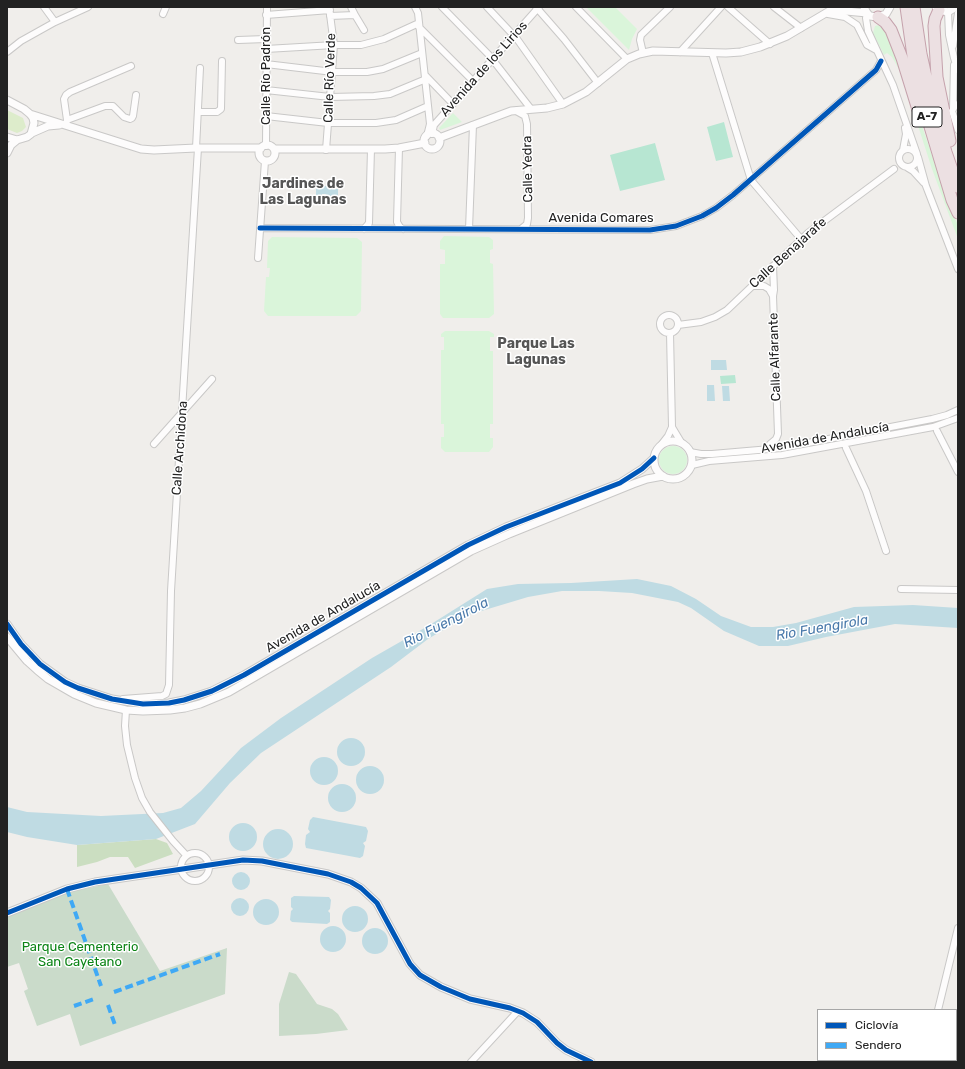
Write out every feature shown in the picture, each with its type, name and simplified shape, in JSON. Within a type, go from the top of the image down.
[{"type":"highway","points":[[941,10],[935,19],[934,26],[936,77],[958,186]]},
{"type":"highway","name":"A-7","points":[[911,12],[932,104],[958,186]]},
{"type":"highway","name":"A-7","points":[[911,12],[913,56],[925,110],[952,200],[958,213]]},
{"type":"highway","points":[[878,17],[885,22],[891,30],[902,58],[940,177],[952,200]]},
{"type":"street","points":[[44,7],[55,22]]},
{"type":"street","points":[[7,52],[21,41],[55,22],[88,7]]},
{"type":"street","points":[[163,14],[166,7]]},
{"type":"street","name":"Calle Río Padrón","points":[[264,147],[266,116],[266,7]]},
{"type":"street","points":[[351,7],[364,30]]},
{"type":"street","points":[[415,7],[418,13],[430,124],[428,148],[435,148],[440,143],[439,138]]},
{"type":"street","points":[[442,7],[492,59],[531,109]]},
{"type":"street","points":[[487,7],[514,36],[563,104]]},
{"type":"street","points":[[576,7],[627,59]]},
{"type":"street","points":[[643,53],[640,40],[641,35],[670,7]]},
{"type":"street","points":[[680,52],[721,7]]},
{"type":"street","points":[[728,7],[770,44]]},
{"type":"street","points":[[774,7],[801,28]]},
{"type":"street","points":[[30,114],[66,122],[141,149],[271,147],[274,149],[326,150],[398,148],[436,135],[439,138],[502,114],[563,104],[576,98],[627,59],[643,53],[741,52],[770,44],[801,28],[836,7]]},
{"type":"street","points":[[868,30],[878,17],[886,14],[890,7]]},
{"type":"street","points":[[956,7],[941,10],[958,70]]},
{"type":"street","points":[[537,8],[598,82]]},
{"type":"street","name":"Avenida de los Lirios","points":[[428,137],[434,125],[514,36],[537,8]]},
{"type":"street","points":[[266,15],[330,11],[355,15]]},
{"type":"street","name":"Calle Río Verde","points":[[326,150],[334,45],[330,11]]},
{"type":"street","points":[[826,12],[866,11],[878,17]]},
{"type":"street","points":[[866,11],[868,30],[893,85],[926,186],[958,269]]},
{"type":"street","points":[[826,12],[845,17],[857,25],[867,45],[876,50]]},
{"type":"street","points":[[958,13],[953,56],[956,119],[958,130]]},
{"type":"street","points":[[266,48],[361,45],[384,39],[419,25]]},
{"type":"street","points":[[419,25],[473,81]]},
{"type":"street","points":[[238,40],[266,39]]},
{"type":"street","points":[[266,64],[332,72],[367,72],[383,69],[422,53]]},
{"type":"street","points":[[712,53],[751,180],[802,239]]},
{"type":"street","points":[[198,112],[217,112],[221,109],[222,61]]},
{"type":"street","name":"Avenida Comares","points":[[260,228],[650,230],[686,223],[716,208],[751,180],[876,70],[881,61]]},
{"type":"street","points":[[66,122],[64,99],[66,95],[132,66]]},
{"type":"street","name":"Calle Archidona","points":[[112,699],[162,696],[166,694],[169,686],[172,591],[183,411],[200,68]]},
{"type":"street","points":[[266,90],[330,97],[374,96],[390,94],[425,77]]},
{"type":"street","points":[[425,77],[453,104]]},
{"type":"street","points":[[7,153],[11,145],[16,140],[27,137],[39,129],[66,122],[105,106],[115,107],[124,117],[130,119],[133,116],[136,95]]},
{"type":"street","points":[[7,100],[24,109],[33,118],[34,123],[31,134]]},
{"type":"street","points":[[266,116],[328,123],[376,123],[396,120],[428,106]]},
{"type":"street","name":"Calle Yedra","points":[[516,111],[525,116],[527,124],[528,218],[527,224],[521,229]]},
{"type":"street","points":[[904,120],[906,134],[903,150],[899,160],[902,166],[913,171],[926,186]]},
{"type":"street","points":[[469,229],[473,125]]},
{"type":"street","points":[[7,137],[16,140]]},
{"type":"street","points":[[264,147],[260,155],[265,161]]},
{"type":"street","points":[[398,148],[397,222],[403,229]]},
{"type":"street","points":[[265,161],[274,157],[274,149]]},
{"type":"street","points":[[364,229],[369,223],[371,149]]},
{"type":"street","points":[[903,150],[912,150],[917,155]]},
{"type":"street","points":[[907,168],[914,166],[917,155]]},
{"type":"street","name":"Calle Benajarafe","points":[[678,325],[701,322],[727,310],[823,220],[894,169],[899,160]]},
{"type":"street","points":[[258,258],[265,161]]},
{"type":"street","name":"Calle Benajarafe","points":[[894,169],[907,168]]},
{"type":"street","name":"Calle Alfarante","points":[[770,444],[776,439],[778,434],[773,266]]},
{"type":"street","points":[[753,286],[764,286],[769,289],[773,296]]},
{"type":"street","points":[[673,316],[677,320],[678,325],[676,330],[670,333],[664,332],[660,324],[662,318],[673,316]]},
{"type":"street","points":[[670,333],[672,427],[668,436],[657,450],[654,458],[655,467],[658,472],[669,479],[676,479],[687,473],[692,465],[692,461],[689,449],[681,442],[672,427]]},
{"type":"street","points":[[154,444],[212,379]]},
{"type":"street","name":"Avenida de Andalucía","points":[[690,452],[712,454],[782,448],[932,419],[948,415],[958,410]]},
{"type":"street","name":"Avenida de Andalucía","points":[[692,465],[709,461],[782,455],[933,426],[958,418]]},
{"type":"street","points":[[937,431],[958,472]]},
{"type":"street","points":[[661,445],[672,441],[681,442]]},
{"type":"street","points":[[846,448],[866,491],[886,551]]},
{"type":"street","name":"Avenida de Andalucía","points":[[7,624],[32,656],[51,673],[78,688],[98,696],[143,704],[169,703],[198,696],[212,691],[244,675],[468,545],[506,527],[620,483],[642,469],[654,458]]},
{"type":"street","name":"Avenida de Andalucía","points":[[7,637],[27,661],[48,679],[61,688],[96,703],[126,710],[143,711],[185,708],[214,699],[235,688],[471,551],[633,484],[647,479],[663,476]]},
{"type":"street","points":[[901,589],[958,590]]},
{"type":"street","points":[[126,710],[125,726],[127,745],[134,778],[142,798],[150,812],[186,855]]},
{"type":"street","points":[[197,852],[201,853],[207,859],[209,865],[206,876],[195,881],[186,878],[181,869],[181,864],[186,855],[197,852]]},
{"type":"street","points":[[7,913],[67,889],[95,882],[243,860],[262,861],[328,874],[351,882],[361,888],[377,903],[410,964],[420,975],[441,987],[470,999],[518,1011],[537,1022],[557,1043],[566,1050],[591,1062]]},
{"type":"street","points":[[938,1009],[958,928]]},
{"type":"street","points":[[472,1062],[518,1011]]},
{"type":"green space","points":[[586,7],[615,7],[637,29],[629,50]]},
{"type":"green space","points":[[879,25],[887,32],[902,67],[950,208],[958,225],[958,239],[932,169],[901,73],[892,57],[887,53],[884,55],[873,33],[875,26]]},
{"type":"green space","points":[[7,110],[23,118],[26,127],[22,131],[17,133],[7,129]]},
{"type":"green space","points":[[453,113],[462,122],[440,130],[439,128]]},
{"type":"green space","points":[[724,122],[733,157],[716,161],[707,127]]},
{"type":"green space","points":[[655,143],[665,180],[620,191],[610,155]]},
{"type":"green space","points":[[444,236],[489,237],[493,240],[493,249],[490,250],[490,263],[493,264],[494,314],[489,318],[443,318],[440,314],[440,264],[445,264],[445,250],[440,249],[440,241]]},
{"type":"green space","points":[[272,237],[357,238],[362,242],[361,311],[356,316],[268,316],[264,311],[266,277],[269,277],[270,268],[267,268],[268,241]]},
{"type":"green space","points":[[445,331],[489,331],[494,334],[494,337],[490,337],[490,351],[493,351],[493,424],[490,424],[490,438],[493,438],[493,447],[489,452],[445,452],[441,448],[441,437],[444,437],[444,424],[441,424],[441,350],[444,350],[444,337],[441,337],[441,334]]},
{"type":"green space","points":[[735,375],[736,383],[721,384],[720,376]]},
{"type":"green space","points":[[673,446],[683,450],[687,460],[683,470],[673,474],[663,470],[659,460],[663,450]]},
{"type":"green space","points":[[156,839],[167,843],[173,854],[135,868],[128,857],[110,857],[77,867],[77,845]]},
{"type":"green space","name":"Parque Cementerio San Cayetano","points":[[108,884],[160,971],[227,948],[225,994],[80,1046],[70,1014],[37,1026],[24,991],[28,989],[19,963],[7,967],[7,916],[69,892]]},
{"type":"green space","points":[[289,972],[296,974],[317,1004],[332,1009],[338,1014],[348,1030],[316,1034],[279,1036],[279,1004]]},
{"type":"water","points":[[316,186],[330,186],[331,189],[338,189],[338,196],[327,196],[326,194],[322,194],[321,196],[316,196]]},
{"type":"water","points":[[711,360],[726,360],[727,370],[711,370]]},
{"type":"water","points":[[707,385],[714,385],[715,401],[707,401]]},
{"type":"water","points":[[722,386],[729,386],[730,401],[723,401]]},
{"type":"water","name":"Rio Fuengirola","points":[[637,579],[671,586],[696,599],[721,616],[751,627],[773,627],[796,623],[854,607],[913,605],[958,608],[958,628],[895,624],[788,646],[759,646],[724,631],[691,608],[678,602],[632,593],[599,591],[562,591],[528,597],[468,615],[428,639],[391,667],[261,753],[230,783],[195,824],[156,839],[77,845],[27,837],[7,832],[7,807],[27,812],[101,816],[163,813],[181,808],[201,791],[241,748],[281,718],[372,658],[428,626],[487,589],[518,584],[571,583]]},
{"type":"water","points":[[351,738],[361,742],[365,752],[361,762],[351,766],[341,762],[337,752],[341,742]]},
{"type":"water","points":[[324,757],[334,761],[338,771],[334,781],[324,785],[314,781],[310,771],[314,761]]},
{"type":"water","points":[[370,766],[380,770],[384,780],[380,790],[370,794],[360,790],[356,780],[360,770]]},
{"type":"water","points":[[342,784],[352,788],[356,798],[352,808],[342,812],[332,808],[328,798],[332,788]]},
{"type":"water","points":[[313,817],[366,827],[368,831],[366,841],[363,843],[365,846],[363,856],[360,858],[306,848],[306,835],[310,832],[308,829],[310,820]]},
{"type":"water","points":[[243,823],[249,824],[253,827],[256,831],[256,843],[253,847],[249,850],[243,851],[237,850],[233,847],[230,843],[229,837],[230,831],[233,827],[237,824]]},
{"type":"water","points":[[278,829],[289,833],[293,844],[289,855],[278,859],[267,855],[263,844],[267,833]]},
{"type":"water","points":[[241,872],[247,875],[250,881],[247,887],[241,890],[235,887],[232,881],[235,875]]},
{"type":"water","points":[[294,896],[329,897],[331,900],[330,909],[328,911],[330,913],[330,922],[327,924],[292,922],[290,920],[291,911],[293,909],[291,907],[291,898]]},
{"type":"water","points":[[240,898],[246,901],[249,907],[246,913],[240,916],[234,913],[231,907],[234,901]]},
{"type":"water","points":[[266,899],[275,903],[279,912],[275,921],[266,925],[257,921],[253,912],[257,903]]},
{"type":"water","points":[[355,906],[364,910],[368,919],[364,928],[355,932],[346,928],[342,919],[346,910]]},
{"type":"water","points":[[333,926],[342,930],[346,939],[342,948],[333,952],[324,948],[320,939],[324,930]]},
{"type":"water","points":[[375,928],[384,932],[388,941],[384,950],[375,954],[366,950],[362,941],[366,932]]},
{"type":"marked path","points":[[67,889],[101,986]]},
{"type":"marked path","points":[[114,992],[220,954]]},
{"type":"marked path","points":[[74,1006],[94,999]]},
{"type":"marked path","points":[[108,1005],[115,1025]]},
{"type":"cycle path","points":[[260,228],[650,230],[676,226],[702,216],[716,208],[733,195],[876,70],[881,61]]},
{"type":"cycle path","points":[[7,624],[21,644],[40,664],[65,682],[78,688],[112,699],[143,704],[169,703],[184,700],[212,691],[244,675],[468,545],[506,527],[620,483],[642,469],[654,458]]},
{"type":"cycle path","points":[[7,913],[67,889],[95,882],[243,860],[262,861],[328,874],[351,882],[361,888],[377,903],[410,964],[420,975],[441,987],[470,999],[510,1008],[523,1013],[537,1022],[557,1043],[566,1050],[591,1062]]},
{"type":"district","name":"Jardines de Las Lagunas","points":[[303,192]]},
{"type":"district","name":"Parque Las Lagunas","points":[[536,352]]}]
